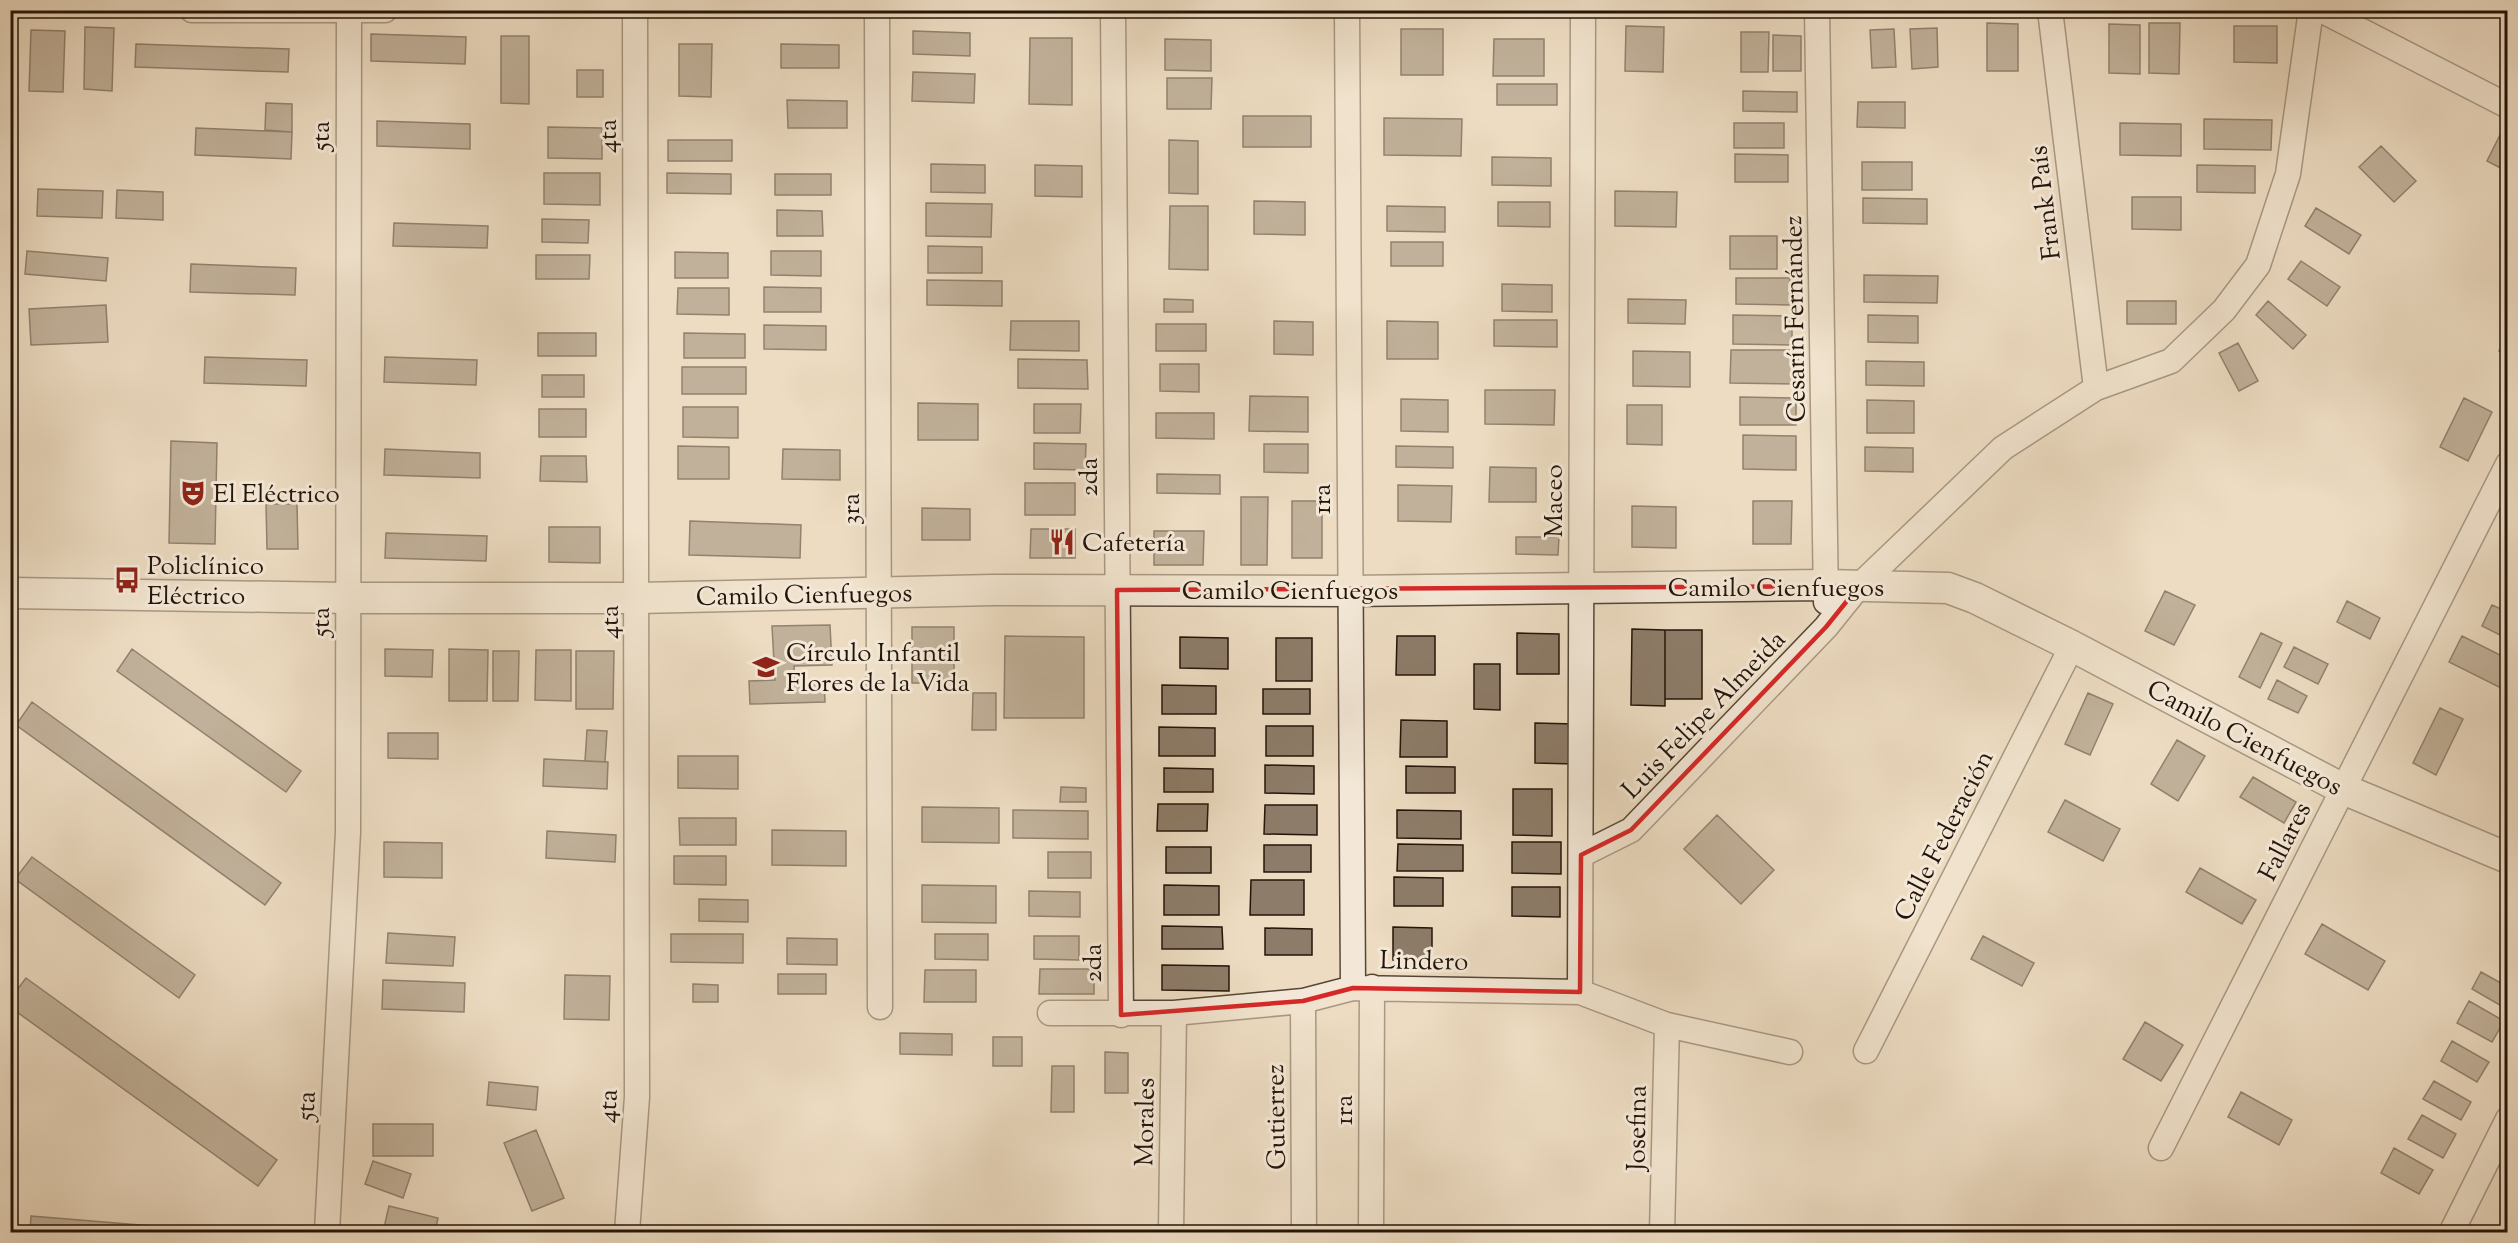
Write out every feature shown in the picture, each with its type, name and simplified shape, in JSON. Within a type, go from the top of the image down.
[{"type":"street","points":[[192,10],[385,10]]},
{"type":"street","name":"4ta","points":[[627,1233],[638,1097],[638,598],[634,10]]},
{"type":"street","name":"3ra","points":[[877,10],[880,1007]]},
{"type":"street","name":"2da","points":[[1113,10],[1121,1015]]},
{"type":"street","name":"1ra","points":[[1347,10],[1350,591],[1371,1233]]},
{"type":"street","name":"Maceo","points":[[1580,992],[1583,10]]},
{"type":"street","name":"Cesarín Fernández","points":[[1817,10],[1826,627]]},
{"type":"street","name":"Frank País","points":[[2049,10],[2096,388]]},
{"type":"street","name":"Luis Felipe Almeida","points":[[1581,855],[1631,830],[1826,627],[1859,586],[2003,448],[2096,388],[2171,360],[2224,310],[2258,265],[2288,174],[2311,10]]},
{"type":"street","points":[[2321,10],[2508,106]]},
{"type":"street","name":"5ta","points":[[327,1233],[348,832],[349,11]]},
{"type":"street","name":"Fallares","points":[[2161,1148],[2508,464]]},
{"type":"street","name":"Camilo Cienfuegos","points":[[10,593],[348,598],[638,598],[879,591],[1350,591],[1826,585],[1948,588],[1975,598],[2072,646],[2343,789],[2508,858]]},
{"type":"street","name":"Calle Federación","points":[[1866,1051],[2072,646]]},
{"type":"street","name":"Lindero","points":[[1050,1012],[1121,1015],[1174,1013],[1303,1001],[1362,987],[1580,992],[1667,1025],[1790,1052]]},
{"type":"street","name":"Gutierrez","points":[[1303,1001],[1305,1233]]},
{"type":"street","name":"Morales","points":[[1171,1233],[1174,1013]]},
{"type":"street","name":"Josefina","points":[[1662,1233],[1667,1025]]},
{"type":"street","points":[[2453,1229],[2508,1119]]},
{"type":"highlighted area","points":[[1859,586],[1826,627],[1631,830],[1581,855],[1580,992],[1353,988],[1303,1001],[1121,1015],[1117,590]]},
{"type":"building","points":[[1987,23],[2018,24],[2018,71],[1987,71]]},
{"type":"building","points":[[2149,23],[2180,23],[2179,74],[2149,73]]},
{"type":"building","points":[[2109,24],[2140,25],[2140,74],[2109,73]]},
{"type":"building","points":[[1626,26],[1664,27],[1663,72],[1625,71]]},
{"type":"building","points":[[2234,26],[2277,26],[2277,63],[2234,62]]},
{"type":"building","points":[[85,27],[114,28],[112,91],[84,89]]},
{"type":"building","points":[[1937,28],[1938,67],[1912,69],[1910,29]]},
{"type":"building","points":[[1401,29],[1443,29],[1443,75],[1401,75]]},
{"type":"building","points":[[1894,29],[1896,67],[1872,68],[1870,30]]},
{"type":"building","points":[[31,30],[65,31],[63,92],[29,91]]},
{"type":"building","points":[[913,31],[970,33],[970,56],[913,54]]},
{"type":"building","points":[[1741,32],[1769,32],[1768,72],[1741,72]]},
{"type":"building","points":[[371,34],[466,37],[465,64],[371,61]]},
{"type":"building","points":[[1773,35],[1801,36],[1801,71],[1773,71]]},
{"type":"building","points":[[501,36],[529,36],[529,104],[501,103]]},
{"type":"building","points":[[1030,38],[1072,38],[1072,105],[1029,104]]},
{"type":"building","points":[[1165,39],[1211,40],[1211,71],[1165,70]]},
{"type":"building","points":[[1494,39],[1544,39],[1544,76],[1493,76]]},
{"type":"building","points":[[136,44],[289,49],[288,72],[135,67]]},
{"type":"building","points":[[679,44],[712,44],[711,97],[679,96]]},
{"type":"building","points":[[781,44],[839,45],[839,68],[781,68]]},
{"type":"building","points":[[577,70],[603,70],[603,97],[577,97]]},
{"type":"building","points":[[913,72],[975,74],[974,103],[912,101]]},
{"type":"building","points":[[1167,78],[1212,78],[1211,109],[1167,109]]},
{"type":"building","points":[[1497,84],[1557,84],[1557,105],[1497,105]]},
{"type":"building","points":[[1743,91],[1797,92],[1797,112],[1743,111]]},
{"type":"building","points":[[787,100],[847,101],[847,128],[788,128]]},
{"type":"building","points":[[1858,102],[1905,102],[1905,128],[1857,127]]},
{"type":"building","points":[[266,103],[292,104],[292,132],[265,130]]},
{"type":"building","points":[[1243,116],[1311,116],[1311,147],[1243,147]]},
{"type":"building","points":[[1384,118],[1462,119],[1461,156],[1384,155]]},
{"type":"building","points":[[2204,119],[2272,120],[2271,150],[2204,149]]},
{"type":"building","points":[[377,121],[470,124],[470,149],[377,146]]},
{"type":"building","points":[[1734,123],[1784,123],[1784,148],[1734,148]]},
{"type":"building","points":[[2120,123],[2181,124],[2181,156],[2120,155]]},
{"type":"building","points":[[548,127],[602,128],[602,159],[548,158]]},
{"type":"building","points":[[196,128],[292,132],[291,159],[195,155]]},
{"type":"building","points":[[2503,129],[2508,132],[2508,172],[2487,161]]},
{"type":"building","points":[[668,140],[732,140],[732,161],[668,161]]},
{"type":"building","points":[[1169,140],[1198,141],[1198,194],[1169,193]]},
{"type":"building","points":[[2381,146],[2416,181],[2394,202],[2359,167]]},
{"type":"building","points":[[1735,154],[1788,155],[1788,182],[1735,182]]},
{"type":"building","points":[[1492,157],[1551,158],[1551,186],[1492,185]]},
{"type":"building","points":[[1862,162],[1912,162],[1912,190],[1862,190]]},
{"type":"building","points":[[931,164],[985,165],[985,193],[931,192]]},
{"type":"building","points":[[1035,165],[1082,166],[1082,197],[1035,196]]},
{"type":"building","points":[[2197,165],[2255,166],[2255,193],[2197,192]]},
{"type":"building","points":[[544,173],[600,173],[600,205],[544,204]]},
{"type":"building","points":[[667,173],[731,174],[731,194],[667,193]]},
{"type":"building","points":[[775,174],[831,174],[831,195],[775,195]]},
{"type":"building","points":[[38,189],[103,191],[102,218],[37,216]]},
{"type":"building","points":[[117,190],[163,192],[163,220],[116,218]]},
{"type":"building","points":[[1615,191],[1677,192],[1676,227],[1615,226]]},
{"type":"building","points":[[2132,197],[2181,197],[2181,230],[2132,229]]},
{"type":"building","points":[[1863,198],[1927,199],[1927,224],[1863,223]]},
{"type":"building","points":[[1254,201],[1305,202],[1305,235],[1254,234]]},
{"type":"building","points":[[1498,202],[1550,202],[1550,227],[1498,226]]},
{"type":"building","points":[[926,203],[992,204],[991,237],[926,236]]},
{"type":"building","points":[[1170,206],[1208,206],[1208,270],[1169,269]]},
{"type":"building","points":[[1387,206],[1445,207],[1445,232],[1387,231]]},
{"type":"building","points":[[2316,208],[2361,235],[2349,254],[2305,226]]},
{"type":"building","points":[[777,210],[822,211],[823,236],[777,236]]},
{"type":"building","points":[[542,219],[589,220],[588,243],[542,242]]},
{"type":"building","points":[[394,223],[488,226],[487,248],[393,246]]},
{"type":"building","points":[[1730,236],[1777,236],[1777,269],[1730,269]]},
{"type":"building","points":[[1391,242],[1443,242],[1443,266],[1391,266]]},
{"type":"building","points":[[928,246],[982,247],[982,273],[928,273]]},
{"type":"building","points":[[27,251],[108,258],[106,281],[25,274]]},
{"type":"building","points":[[771,251],[821,251],[821,276],[771,275]]},
{"type":"building","points":[[675,252],[728,253],[728,278],[675,278]]},
{"type":"building","points":[[536,255],[590,255],[589,279],[536,279]]},
{"type":"building","points":[[2301,261],[2340,287],[2327,306],[2288,279]]},
{"type":"building","points":[[191,264],[296,268],[295,295],[190,292]]},
{"type":"building","points":[[1864,275],[1938,276],[1937,303],[1864,302]]},
{"type":"building","points":[[1736,278],[1790,278],[1790,305],[1736,304]]},
{"type":"building","points":[[927,280],[1002,281],[1002,306],[927,305]]},
{"type":"building","points":[[1502,284],[1552,285],[1552,312],[1502,311]]},
{"type":"building","points":[[764,287],[821,288],[821,312],[764,312]]},
{"type":"building","points":[[678,288],[729,288],[729,315],[677,314]]},
{"type":"building","points":[[1164,299],[1193,300],[1193,312],[1164,312]]},
{"type":"building","points":[[1628,299],[1686,300],[1685,324],[1628,323]]},
{"type":"building","points":[[2127,301],[2176,301],[2176,324],[2127,324]]},
{"type":"building","points":[[2268,301],[2306,335],[2293,349],[2256,315]]},
{"type":"building","points":[[106,305],[108,342],[31,345],[29,309]]},
{"type":"building","points":[[1733,315],[1792,316],[1792,345],[1733,344]]},
{"type":"building","points":[[1868,315],[1918,316],[1918,343],[1868,342]]},
{"type":"building","points":[[1494,320],[1557,320],[1557,347],[1494,346]]},
{"type":"building","points":[[1011,321],[1079,321],[1079,351],[1010,350]]},
{"type":"building","points":[[1274,321],[1313,322],[1313,355],[1274,354]]},
{"type":"building","points":[[1387,321],[1438,322],[1438,359],[1387,359]]},
{"type":"building","points":[[1156,324],[1206,324],[1206,351],[1156,351]]},
{"type":"building","points":[[764,325],[826,326],[826,350],[764,349]]},
{"type":"building","points":[[538,333],[596,333],[596,356],[538,356]]},
{"type":"building","points":[[684,333],[745,334],[745,358],[684,358]]},
{"type":"building","points":[[2508,333],[2508,355],[2499,351]]},
{"type":"building","points":[[2238,343],[2258,381],[2239,391],[2219,353]]},
{"type":"building","points":[[1731,350],[1798,350],[1798,384],[1730,383]]},
{"type":"building","points":[[1633,351],[1690,352],[1690,387],[1633,386]]},
{"type":"building","points":[[205,357],[307,360],[306,386],[204,383]]},
{"type":"building","points":[[385,357],[477,360],[476,385],[384,382]]},
{"type":"building","points":[[1018,359],[1087,360],[1088,389],[1018,388]]},
{"type":"building","points":[[1866,361],[1924,362],[1924,386],[1866,385]]},
{"type":"building","points":[[1160,364],[1199,364],[1199,392],[1160,391]]},
{"type":"building","points":[[682,367],[746,367],[746,394],[682,394]]},
{"type":"building","points":[[542,375],[584,375],[584,397],[542,397]]},
{"type":"building","points":[[1485,390],[1555,390],[1554,425],[1485,424]]},
{"type":"building","points":[[1250,396],[1308,397],[1308,432],[1249,431]]},
{"type":"building","points":[[1740,397],[1796,398],[1796,425],[1740,425]]},
{"type":"building","points":[[2464,398],[2492,412],[2468,461],[2440,447]]},
{"type":"building","points":[[1401,399],[1448,400],[1448,432],[1401,431]]},
{"type":"building","points":[[1867,400],[1914,401],[1914,433],[1867,433]]},
{"type":"building","points":[[918,403],[978,404],[978,440],[918,440]]},
{"type":"building","points":[[1034,404],[1081,404],[1080,433],[1034,433]]},
{"type":"building","points":[[1627,405],[1662,405],[1662,445],[1627,444]]},
{"type":"building","points":[[683,407],[738,407],[738,438],[683,437]]},
{"type":"building","points":[[539,409],[586,409],[586,437],[539,437]]},
{"type":"building","points":[[1156,413],[1214,413],[1214,439],[1156,438]]},
{"type":"building","points":[[1743,435],[1796,436],[1796,470],[1743,469]]},
{"type":"building","name":"El Eléctrico","points":[[171,441],[217,443],[215,544],[169,543]]},
{"type":"building","points":[[1034,443],[1086,444],[1085,470],[1034,469]]},
{"type":"building","points":[[1264,444],[1308,444],[1308,473],[1264,472]]},
{"type":"building","points":[[678,446],[729,447],[729,479],[678,479]]},
{"type":"building","points":[[1396,446],[1453,447],[1453,468],[1396,467]]},
{"type":"building","points":[[1865,447],[1913,448],[1913,472],[1865,471]]},
{"type":"building","points":[[385,449],[480,453],[480,478],[384,475]]},
{"type":"building","points":[[783,449],[840,450],[840,480],[782,479]]},
{"type":"building","points":[[541,456],[586,456],[587,482],[540,481]]},
{"type":"building","points":[[1490,467],[1536,468],[1536,502],[1489,502]]},
{"type":"building","points":[[1157,474],[1220,475],[1220,494],[1157,493]]},
{"type":"building","points":[[1025,483],[1075,483],[1075,515],[1025,515]]},
{"type":"building","points":[[1398,485],[1452,486],[1451,522],[1398,521]]},
{"type":"building","points":[[1241,497],[1268,497],[1267,565],[1241,565]]},
{"type":"building","points":[[1292,501],[1322,501],[1322,558],[1292,558]]},
{"type":"building","points":[[1753,501],[1792,501],[1791,544],[1753,544]]},
{"type":"building","points":[[266,504],[297,504],[298,549],[267,549]]},
{"type":"building","points":[[1632,506],[1676,507],[1676,548],[1632,547]]},
{"type":"building","points":[[922,508],[970,509],[970,540],[922,540]]},
{"type":"building","points":[[690,521],[801,525],[800,558],[689,555]]},
{"type":"building","points":[[549,527],[600,527],[600,563],[549,562]]},
{"type":"building","points":[[1031,529],[1075,529],[1075,558],[1030,558]]},
{"type":"building","points":[[1154,531],[1204,531],[1203,565],[1154,565]]},
{"type":"building","points":[[386,533],[487,536],[486,561],[385,558]]},
{"type":"building","points":[[1516,537],[1559,537],[1558,555],[1516,554]]},
{"type":"building","points":[[2165,591],[2195,605],[2174,645],[2145,631]]},
{"type":"building","points":[[2347,601],[2380,618],[2370,639],[2337,622]]},
{"type":"building","points":[[2492,605],[2508,612],[2508,639],[2482,626]]},
{"type":"building","points":[[830,625],[832,665],[794,666],[795,683],[824,682],[825,702],[750,704],[749,681],[775,680],[772,626]]},
{"type":"building","points":[[912,627],[954,627],[954,683],[912,683]]},
{"type":"building","points":[[1632,629],[1665,630],[1665,706],[1631,705]]},
{"type":"building","points":[[1665,630],[1702,630],[1702,699],[1665,699]]},
{"type":"building","points":[[1517,633],[1559,634],[1559,674],[1517,674]]},
{"type":"building","points":[[2261,633],[2282,643],[2260,688],[2239,677]]},
{"type":"building","points":[[1005,636],[1084,637],[1084,718],[1004,718]]},
{"type":"building","points":[[1397,636],[1435,636],[1435,675],[1396,675]]},
{"type":"building","points":[[2462,636],[2508,659],[2508,684],[2505,690],[2449,662]]},
{"type":"building","points":[[1180,637],[1228,638],[1228,669],[1180,668]]},
{"type":"building","points":[[1276,638],[1312,638],[1312,681],[1276,681]]},
{"type":"building","points":[[2294,647],[2328,664],[2318,684],[2284,667]]},
{"type":"building","points":[[132,649],[301,771],[286,792],[117,671]]},
{"type":"building","points":[[385,649],[433,650],[432,677],[385,676]]},
{"type":"building","points":[[449,649],[488,650],[487,701],[449,701]]},
{"type":"building","points":[[536,650],[571,650],[571,701],[535,700]]},
{"type":"building","points":[[493,651],[519,651],[518,701],[493,701]]},
{"type":"building","points":[[576,651],[614,651],[613,709],[576,709]]},
{"type":"building","points":[[1474,664],[1500,664],[1500,710],[1474,709]]},
{"type":"building","points":[[2277,680],[2307,696],[2298,713],[2268,699]]},
{"type":"building","points":[[1162,685],[1216,686],[1216,714],[1162,714]]},
{"type":"building","points":[[1263,689],[1310,689],[1310,714],[1263,714]]},
{"type":"building","points":[[973,693],[996,693],[996,730],[972,730]]},
{"type":"building","points":[[2088,693],[2113,704],[2090,755],[2065,744]]},
{"type":"building","points":[[32,702],[281,883],[265,905],[16,725]]},
{"type":"building","points":[[2440,708],[2463,719],[2436,775],[2413,763]]},
{"type":"building","points":[[1401,720],[1447,721],[1447,757],[1400,757]]},
{"type":"building","points":[[1535,723],[1574,724],[1574,764],[1535,763]]},
{"type":"building","points":[[1266,726],[1313,726],[1313,756],[1266,756]]},
{"type":"building","points":[[1159,727],[1215,728],[1215,756],[1159,756]]},
{"type":"building","points":[[587,730],[607,731],[605,762],[585,761]]},
{"type":"building","points":[[388,733],[438,733],[438,759],[388,758]]},
{"type":"building","points":[[2177,740],[2205,756],[2178,801],[2151,784]]},
{"type":"building","points":[[678,756],[738,756],[738,789],[678,788]]},
{"type":"building","points":[[544,759],[608,762],[607,789],[543,786]]},
{"type":"building","points":[[1265,765],[1314,766],[1314,794],[1265,793]]},
{"type":"building","points":[[1406,766],[1455,767],[1455,793],[1406,793]]},
{"type":"building","points":[[1164,768],[1213,769],[1213,792],[1164,792]]},
{"type":"building","points":[[2253,777],[2296,802],[2284,823],[2240,797]]},
{"type":"building","points":[[1061,787],[1086,788],[1086,802],[1060,802]]},
{"type":"building","points":[[1513,789],[1552,789],[1552,836],[1513,835]]},
{"type":"building","points":[[2065,800],[2120,829],[2103,861],[2048,832]]},
{"type":"building","points":[[1158,804],[1208,804],[1207,831],[1157,831]]},
{"type":"building","points":[[1265,805],[1317,805],[1317,835],[1264,834]]},
{"type":"building","points":[[922,807],[999,808],[999,843],[922,842]]},
{"type":"building","points":[[1013,810],[1088,811],[1088,839],[1013,838]]},
{"type":"building","points":[[1397,810],[1461,811],[1461,839],[1397,838]]},
{"type":"building","points":[[1717,815],[1774,870],[1741,904],[1684,849]]},
{"type":"building","points":[[679,818],[736,818],[736,845],[680,845]]},
{"type":"building","points":[[772,830],[846,831],[846,866],[772,865]]},
{"type":"building","points":[[547,831],[616,835],[615,862],[546,858]]},
{"type":"building","points":[[384,842],[442,843],[442,878],[384,877]]},
{"type":"building","points":[[1512,842],[1561,842],[1561,874],[1512,873]]},
{"type":"building","points":[[1398,844],[1463,845],[1463,871],[1397,871]]},
{"type":"building","points":[[1264,845],[1311,845],[1311,872],[1264,872]]},
{"type":"building","points":[[1166,847],[1211,847],[1211,873],[1166,873]]},
{"type":"building","points":[[1048,852],[1091,852],[1091,878],[1048,878]]},
{"type":"building","points":[[674,856],[726,856],[726,885],[674,884]]},
{"type":"building","points":[[32,857],[195,975],[179,998],[15,879]]},
{"type":"building","points":[[2200,868],[2256,900],[2242,924],[2186,892]]},
{"type":"building","points":[[1394,877],[1443,878],[1443,906],[1394,906]]},
{"type":"building","points":[[1251,880],[1304,880],[1304,915],[1250,915]]},
{"type":"building","points":[[922,885],[996,886],[996,923],[922,922]]},
{"type":"building","points":[[1164,885],[1219,886],[1219,915],[1164,915]]},
{"type":"building","points":[[1512,887],[1560,887],[1560,917],[1512,916]]},
{"type":"building","points":[[1029,891],[1080,892],[1080,917],[1029,916]]},
{"type":"building","points":[[699,899],[748,900],[748,922],[699,921]]},
{"type":"building","points":[[2322,924],[2385,961],[2368,990],[2305,954]]},
{"type":"building","points":[[1162,926],[1222,927],[1223,949],[1162,949]]},
{"type":"building","points":[[1393,927],[1432,928],[1432,960],[1393,960]]},
{"type":"building","points":[[1265,928],[1312,929],[1312,955],[1265,955]]},
{"type":"building","points":[[388,933],[455,937],[453,966],[386,963]]},
{"type":"building","points":[[671,934],[743,934],[743,963],[671,962]]},
{"type":"building","points":[[935,934],[988,934],[988,960],[935,959]]},
{"type":"building","points":[[1034,936],[1079,936],[1079,960],[1034,959]]},
{"type":"building","points":[[1983,936],[2034,963],[2022,986],[1971,959]]},
{"type":"building","points":[[787,938],[837,939],[837,965],[787,964]]},
{"type":"building","points":[[1162,965],[1229,966],[1229,991],[1162,990]]},
{"type":"building","points":[[1040,969],[1094,969],[1094,994],[1039,994]]},
{"type":"building","points":[[925,970],[976,970],[976,1002],[924,1002]]},
{"type":"building","points":[[2481,972],[2508,987],[2505,1008],[2472,989]]},
{"type":"building","points":[[778,974],[826,974],[826,994],[778,994]]},
{"type":"building","points":[[565,975],[610,976],[609,1020],[564,1019]]},
{"type":"building","points":[[26,978],[277,1160],[258,1186],[10,1007],[10,999]]},
{"type":"building","points":[[383,980],[465,983],[464,1012],[382,1009]]},
{"type":"building","points":[[693,984],[718,985],[718,1002],[693,1002]]},
{"type":"building","points":[[2469,1001],[2504,1021],[2492,1042],[2457,1023]]},
{"type":"building","points":[[2145,1022],[2183,1045],[2161,1081],[2123,1059]]},
{"type":"building","points":[[900,1033],[952,1034],[952,1055],[900,1054]]},
{"type":"building","points":[[993,1037],[1022,1037],[1022,1066],[993,1066]]},
{"type":"building","points":[[2452,1041],[2489,1062],[2477,1082],[2441,1061]]},
{"type":"building","points":[[1105,1052],[1128,1053],[1128,1093],[1105,1093]]},
{"type":"building","points":[[1052,1066],[1074,1066],[1074,1112],[1051,1112]]},
{"type":"building","points":[[2434,1081],[2471,1102],[2461,1120],[2423,1099]]},
{"type":"building","points":[[489,1082],[538,1087],[536,1110],[487,1105]]},
{"type":"building","points":[[2241,1092],[2292,1120],[2279,1145],[2228,1117]]},
{"type":"building","points":[[2422,1115],[2456,1134],[2443,1158],[2408,1139]]},
{"type":"building","points":[[373,1124],[433,1124],[433,1156],[373,1156]]},
{"type":"building","points":[[536,1130],[564,1198],[532,1211],[504,1143]]},
{"type":"building","points":[[2394,1148],[2433,1170],[2419,1194],[2381,1173]]},
{"type":"building","points":[[373,1161],[411,1174],[403,1198],[365,1184]]},
{"type":"building","points":[[389,1206],[438,1218],[435,1232],[383,1232]]},
{"type":"building","points":[[31,1216],[176,1228],[175,1232],[30,1232]]},
{"type":"place","name":"El Eléctrico","points":[[193,493]]},
{"type":"place","name":"Cafetería","points":[[1062,542]]},
{"type":"place","name":"Policlínico Eléctrico","points":[[127,580]]},
{"type":"place","name":"Círculo Infantil Flores de la Vida","points":[[766,667]]}]
